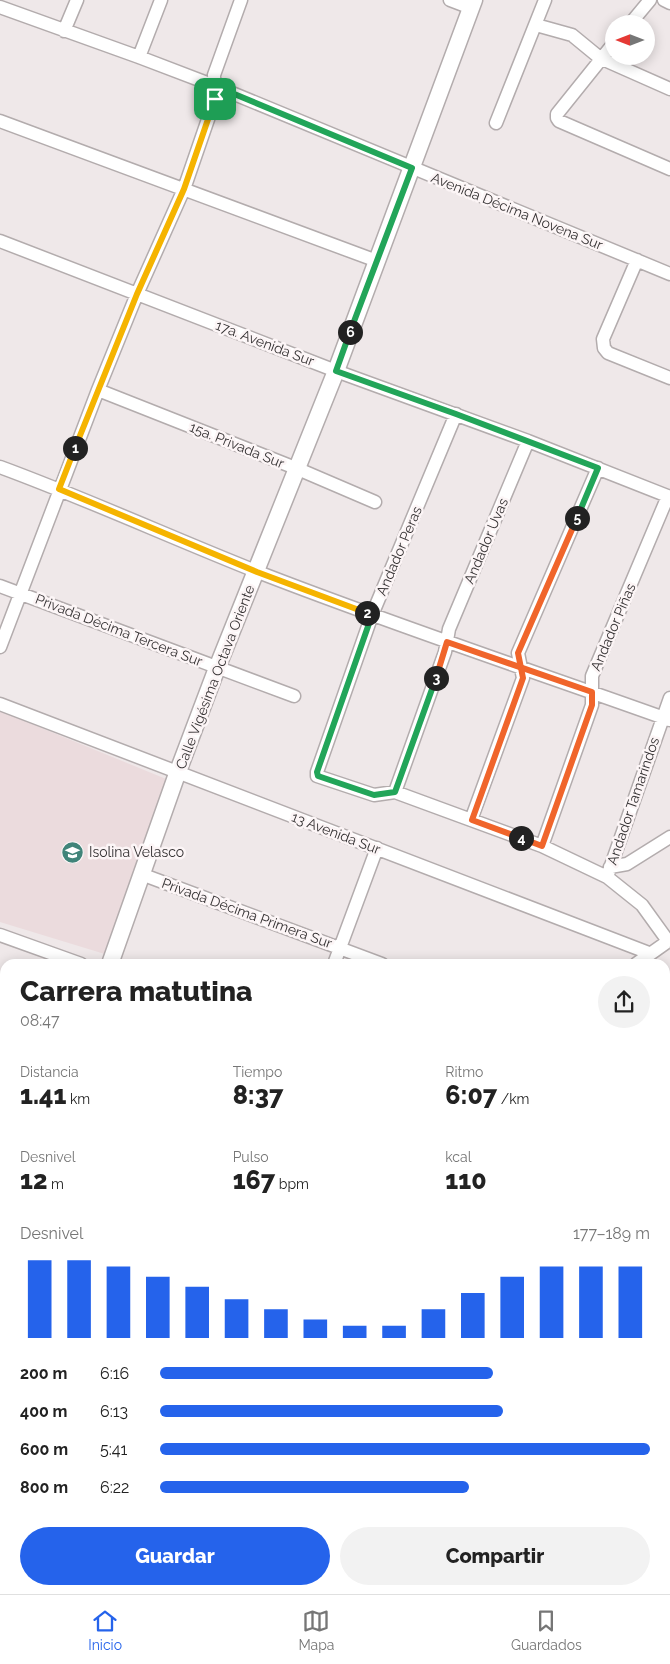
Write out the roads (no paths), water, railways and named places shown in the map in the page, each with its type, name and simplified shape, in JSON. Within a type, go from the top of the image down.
[{"type":"main road","name":"Calle Vigésima Octava Oriente","points":[[112,959],[177,774],[217,668],[336,371],[472,4]]},
{"type":"street","points":[[64,31],[77,0]]},
{"type":"street","points":[[139,57],[161,0]]},
{"type":"street","points":[[0,648],[98,390],[137,294],[184,189],[215,99],[214,75],[241,0]]},
{"type":"street","points":[[450,0],[472,4]]},
{"type":"street","points":[[496,123],[545,0]]},
{"type":"street","points":[[638,15],[650,0]]},
{"type":"street","points":[[664,0],[670,3]]},
{"type":"street","name":"Avenida Décima Novena Sur","points":[[0,7],[215,86],[670,274]]},
{"type":"street","points":[[536,24],[572,35],[600,58],[670,89]]},
{"type":"street","points":[[605,53],[557,114],[556,118],[559,121],[670,169]]},
{"type":"street","points":[[0,120],[377,261]]},
{"type":"street","name":"17a. Avenida Sur","points":[[0,241],[336,371],[528,441],[669,496]]},
{"type":"street","points":[[637,260],[603,340],[604,348],[608,353],[670,378]]},
{"type":"street","name":"15a. Privada Sur","points":[[98,390],[298,469],[375,502]]},
{"type":"street","name":"Andador Peras","points":[[395,792],[374,795],[318,776],[317,772],[335,716],[372,615],[456,414]]},
{"type":"street","name":"Andador Uvas","points":[[395,792],[445,652],[449,629],[528,441]]},
{"type":"street","points":[[0,466],[257,572],[447,642],[521,666],[666,719]]},
{"type":"street","points":[[472,820],[523,678],[518,653],[598,468]]},
{"type":"street","name":"Andador Piñas","points":[[542,846],[592,705],[592,676],[669,496]]},
{"type":"street","name":"Privada Décima Tercera Sur","points":[[0,586],[294,696]]},
{"type":"street","name":"Andador Tamarindos","points":[[608,872],[666,719],[670,698]]},
{"type":"street","name":"13 Avenida Sur","points":[[0,704],[177,774],[649,953]]},
{"type":"street","points":[[395,792],[608,872],[642,905],[669,940],[642,959]]},
{"type":"street","points":[[608,872],[627,864],[670,837]]},
{"type":"street","points":[[336,959],[376,848]]},
{"type":"street","name":"Privada Décima Primera Sur","points":[[141,874],[369,959]]},
{"type":"street","points":[[0,935],[67,959]]},
{"type":"place","name":"Isolina Velasco","points":[[73,852]]}]
